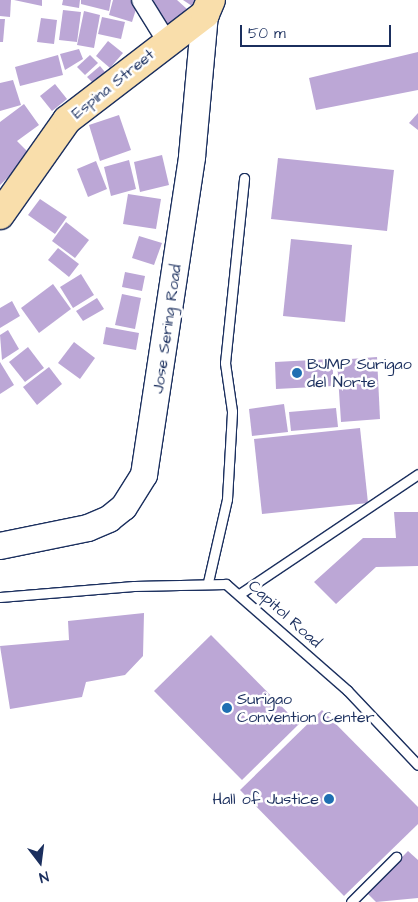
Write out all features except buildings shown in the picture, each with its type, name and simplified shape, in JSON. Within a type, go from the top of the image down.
[{"type":"main road","name":"Espina Street","points":[[0,215],[68,120],[167,42],[210,4]]},
{"type":"main road","name":"Jose Sering Road","points":[[0,546],[88,528],[109,519],[124,507],[144,475],[192,157],[210,4]]},
{"type":"street","points":[[141,0],[167,42]]},
{"type":"lane","points":[[208,582],[227,499],[232,411],[225,363],[244,178]]},
{"type":"lane","points":[[241,593],[418,474]]},
{"type":"lane","name":"Capitol Road","points":[[0,597],[208,582],[226,584],[241,593],[347,690],[418,765]]},
{"type":"lane","points":[[358,900],[396,857]]},
{"type":"place","name":"BJMP Surigao del Norte","points":[[297,373]]},
{"type":"place","name":"Surigao Convention Center","points":[[227,708]]},
{"type":"place","name":"Hall of Justice","points":[[329,799]]}]
